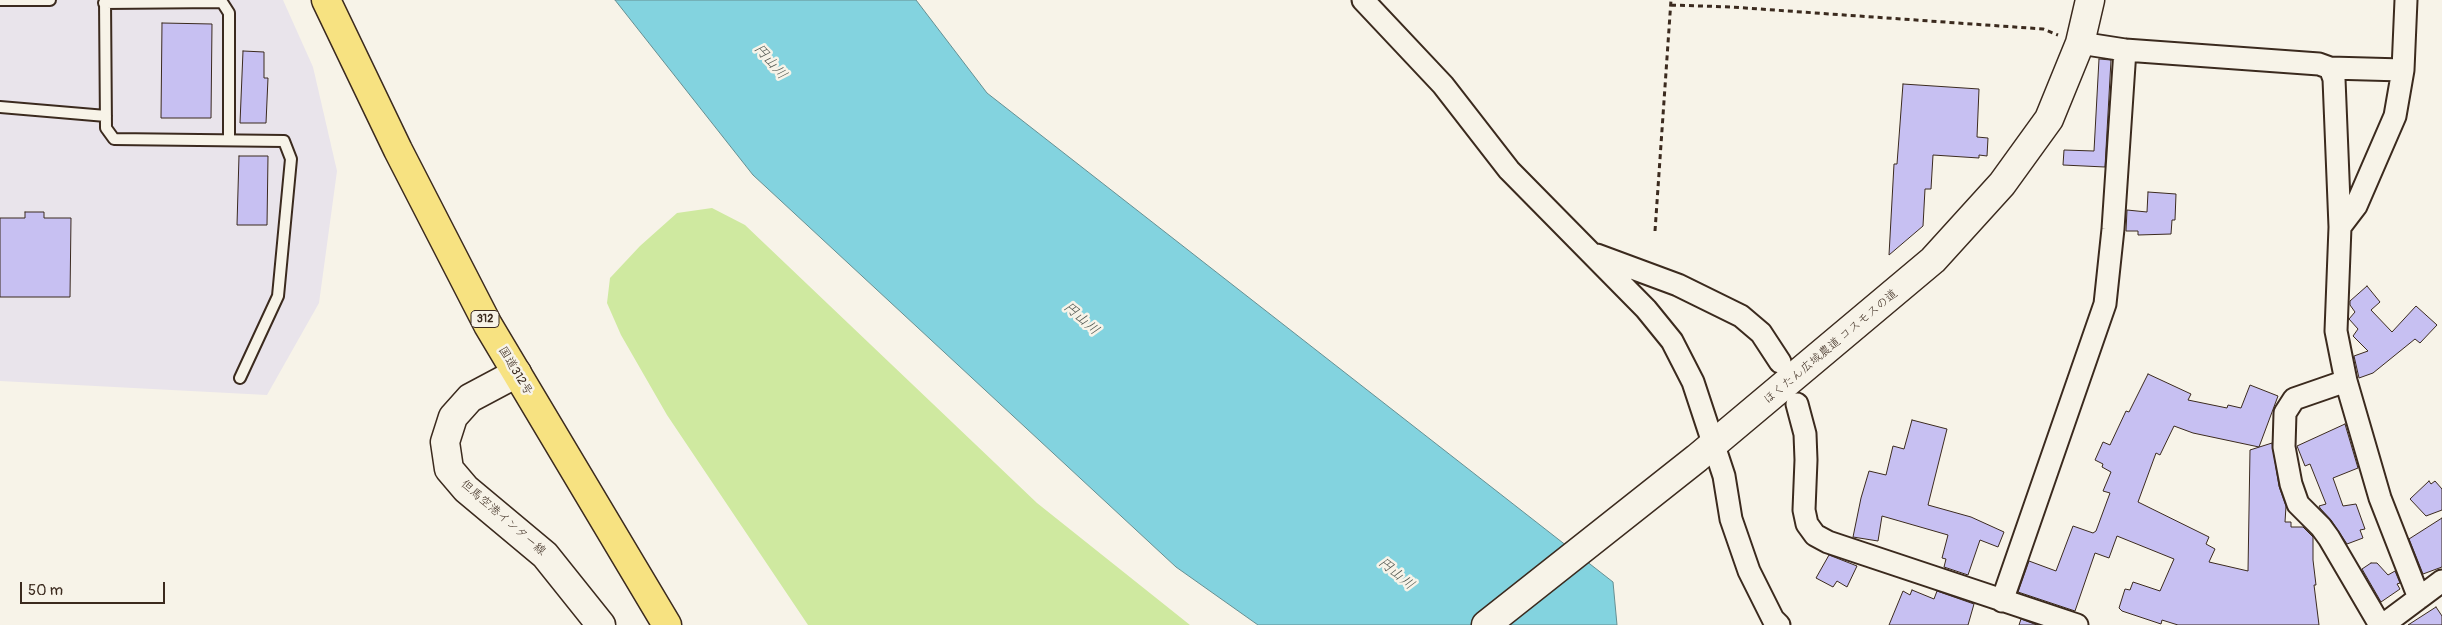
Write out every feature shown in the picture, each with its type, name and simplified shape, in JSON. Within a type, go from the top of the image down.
[{"type":"highway","name":"国道312号","points":[[326,0],[398,150],[484,316],[667,625]]},
{"type":"street","points":[[1363,0],[1443,85],[1510,170],[1558,222],[1594,254],[1646,309],[1672,341],[1693,382],[1705,451],[1724,476],[1731,519],[1749,571],[1779,625]]},
{"type":"street","name":"ほくたん広域農道 コスモスの道","points":[[1486,625],[1705,451],[1874,311],[1939,253],[2002,184],[2049,119],[2080,43],[2090,0]]},
{"type":"street","points":[[2340,227],[2356,206],[2395,116],[2403,70],[2406,0]]},
{"type":"street","points":[[2080,43],[2125,50],[2319,64],[2330,68],[2403,70]]},
{"type":"street","points":[[2002,601],[2104,304],[2113,229],[2125,50]]},
{"type":"street","points":[[2330,68],[2334,79],[2340,227],[2336,331],[2346,381],[2380,498],[2419,598]]},
{"type":"street","points":[[1594,254],[1678,285],[1741,316],[1761,332],[1780,362]]},
{"type":"street","name":"但馬空港インター線","points":[[517,373],[470,398],[453,417],[445,442],[449,469],[466,489],[546,555],[601,625]]},
{"type":"street","points":[[2346,381],[2294,399],[2285,413],[2284,447],[2290,484],[2298,504],[2321,527],[2382,625],[2442,581]]},
{"type":"street","points":[[1797,404],[1805,434],[1804,510],[1807,524],[1816,535],[1828,542],[2077,625]]},
{"type":"lane","points":[[0,0],[50,0]]},
{"type":"lane","points":[[229,140],[230,13],[222,2],[104,1],[106,128],[114,139],[284,141],[291,159],[278,296],[240,378]]},
{"type":"lane","points":[[0,107],[106,116]]},
{"type":"path","points":[[1655,231],[1671,0]]},
{"type":"path","points":[[1671,5],[1731,7],[2043,29],[2080,43]]},
{"type":"shaded area","points":[[0,0],[283,0],[313,67],[337,171],[319,303],[267,395],[0,381]]},
{"type":"green space","points":[[712,208],[745,225],[1037,503],[1190,625],[808,625],[667,415],[621,335],[607,303],[610,278],[640,246],[677,213]]},
{"type":"water","name":"円山川","points":[[615,0],[916,0],[987,93],[1613,582],[1617,625],[1258,625],[1176,567],[753,175]]},
{"type":"building","points":[[162,23],[212,24],[211,118],[161,118]]},
{"type":"building","points":[[243,51],[264,52],[264,78],[268,78],[266,123],[240,123]]},
{"type":"building","points":[[2099,59],[2111,60],[2105,167],[2063,165],[2064,150],[2094,151]]},
{"type":"building","points":[[1903,84],[1979,89],[1977,137],[1988,138],[1987,156],[1979,155],[1979,158],[1933,155],[1931,189],[1925,189],[1923,226],[1889,255],[1894,164],[1897,164]]},
{"type":"building","points":[[239,156],[268,156],[267,225],[237,225]]},
{"type":"building","points":[[2148,192],[2176,194],[2175,220],[2172,220],[2171,234],[2138,235],[2138,231],[2126,231],[2127,210],[2147,212]]},
{"type":"building","points":[[25,212],[44,212],[44,218],[71,218],[70,297],[0,297],[0,218],[25,218]]},
{"type":"building","points":[[2367,286],[2380,302],[2371,310],[2392,332],[2416,306],[2437,325],[2420,343],[2415,339],[2373,373],[2359,378],[2354,356],[2368,351],[2353,336],[2358,329],[2349,319],[2355,312],[2350,305],[2350,301]]},
{"type":"building","points":[[2148,374],[2191,394],[2188,400],[2227,408],[2228,405],[2241,408],[2250,385],[2278,396],[2259,447],[2193,433],[2174,426],[2160,455],[2156,453],[2138,502],[2209,537],[2206,544],[2215,549],[2209,562],[2248,571],[2250,450],[2272,443],[2279,486],[2286,506],[2285,522],[2291,522],[2291,527],[2303,527],[2313,537],[2316,585],[2314,585],[2319,625],[2178,625],[2162,620],[2161,624],[2122,611],[2119,608],[2125,589],[2130,590],[2133,582],[2160,591],[2174,559],[2117,536],[2109,558],[2095,553],[2075,611],[2018,592],[2029,561],[2056,571],[2073,526],[2093,533],[2096,531],[2110,493],[2103,491],[2111,472],[2102,467],[2103,464],[2095,460],[2103,442],[2110,445],[2126,411],[2129,412]]},
{"type":"building","points":[[1912,420],[1947,429],[1928,505],[1971,517],[2004,532],[1998,547],[1980,540],[1968,575],[1944,567],[1946,559],[1942,558],[1948,535],[1882,516],[1878,541],[1853,537],[1869,471],[1886,475],[1893,446],[1904,449]]},
{"type":"building","points":[[2345,424],[2358,468],[2333,478],[2343,506],[2356,504],[2365,529],[2360,530],[2363,538],[2347,544],[2331,520],[2320,508],[2319,506],[2326,504],[2310,464],[2305,466],[2297,446]]},
{"type":"building","points":[[2429,481],[2431,484],[2435,481],[2442,489],[2442,510],[2426,516],[2410,499]]},
{"type":"building","points":[[2442,518],[2442,567],[2423,574],[2409,539]]},
{"type":"building","points":[[1829,555],[1857,566],[1847,587],[1837,581],[1833,587],[1816,578]]},
{"type":"building","points":[[2371,563],[2377,563],[2388,575],[2395,571],[2400,583],[2397,584],[2400,589],[2381,602],[2362,569]]},
{"type":"building","points":[[1912,590],[1934,599],[1937,591],[1974,604],[1968,625],[1889,625],[1903,591],[1910,595]]},
{"type":"building","points":[[2436,607],[2442,616],[2442,625],[2408,625]]},
{"type":"building","points":[[2021,619],[2037,625],[2019,625]]}]
